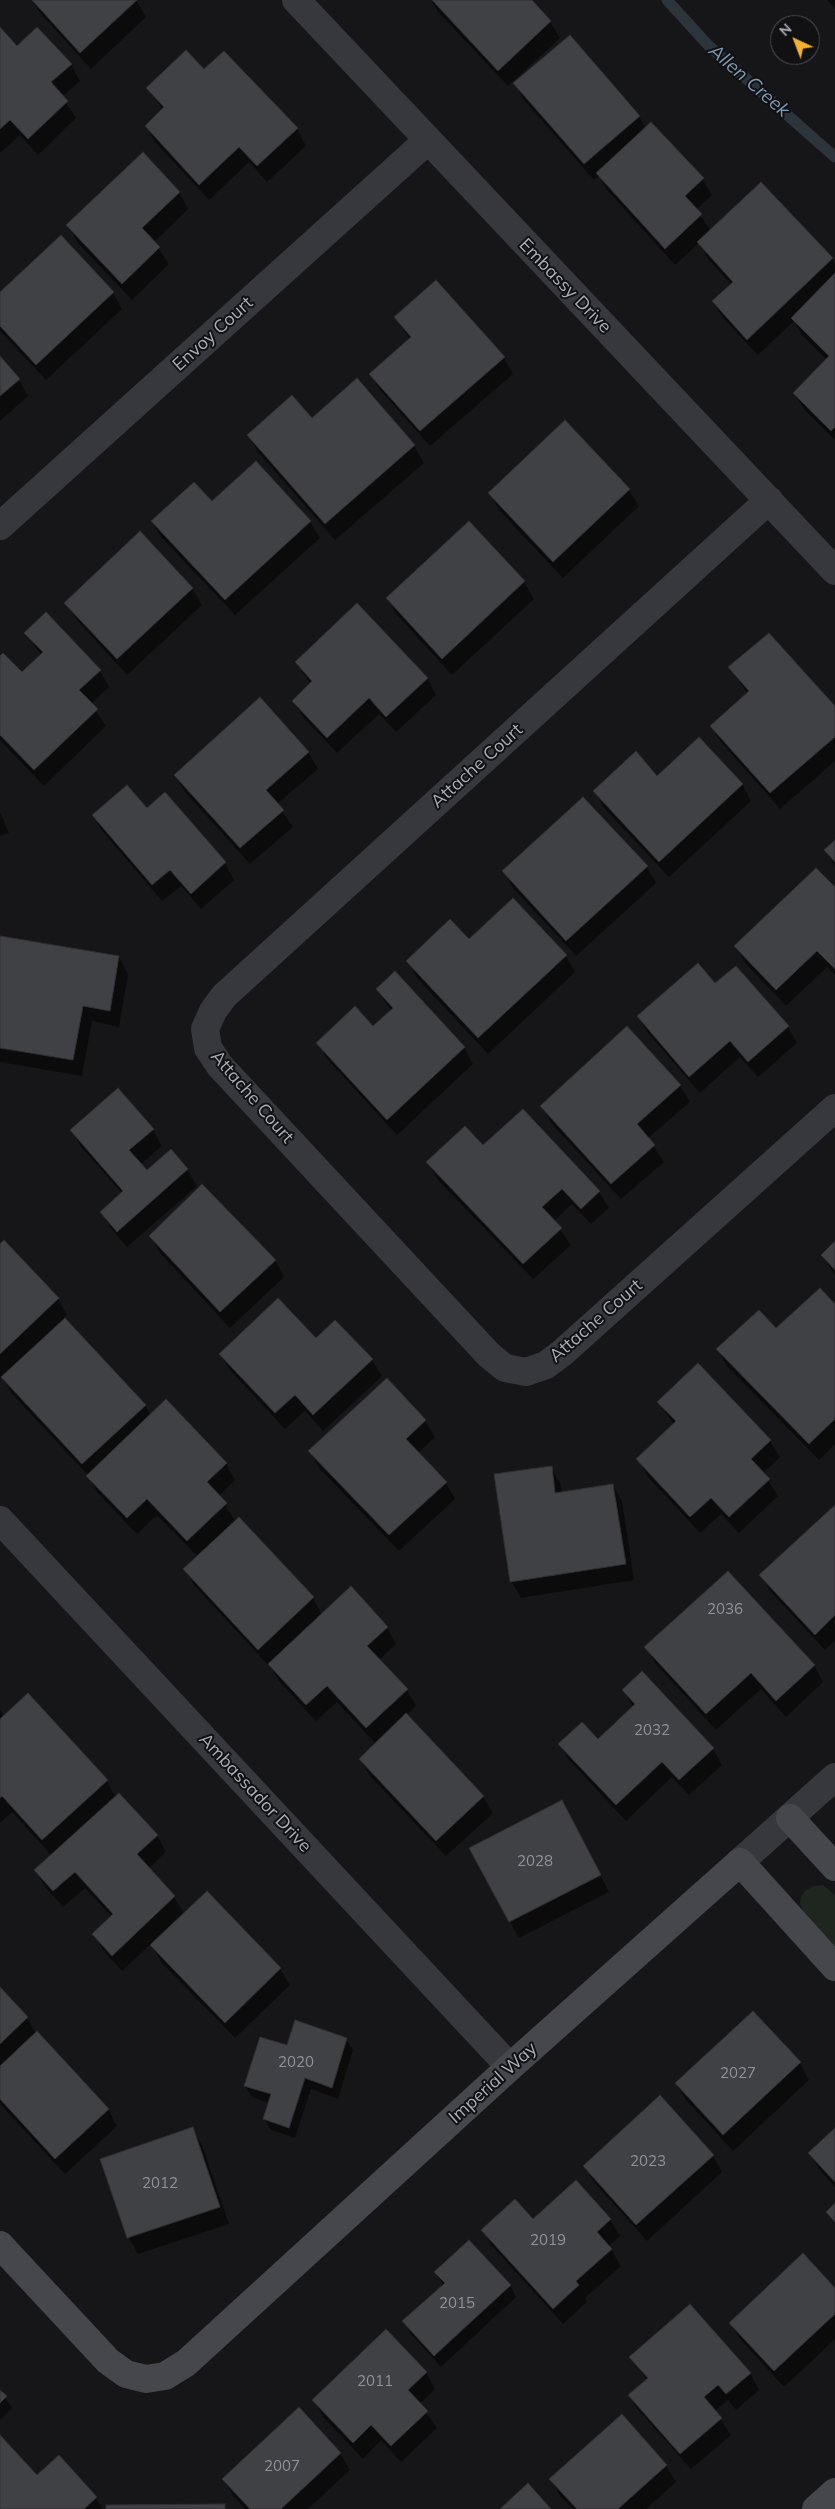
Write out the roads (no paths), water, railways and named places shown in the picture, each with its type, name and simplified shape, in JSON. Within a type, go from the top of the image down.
[{"type":"street","name":"Embassy Drive","points":[[296,0],[427,141],[835,570]]},
{"type":"street","name":"Envoy Court","points":[[0,526],[427,141]]},
{"type":"street","name":"Attache Court","points":[[769,500],[224,996],[213,1011],[205,1029],[208,1048],[220,1066],[489,1355],[505,1368],[526,1372],[546,1365],[562,1354],[835,1108]]},
{"type":"street","name":"Ambassador Drive","points":[[0,1520],[510,2066]]},
{"type":"street","name":"Imperial Way","points":[[0,2245],[108,2361],[126,2374],[146,2380],[165,2376],[186,2362],[510,2066],[835,1777]]},
{"type":"street","points":[[790,1818],[835,1867]]},
{"type":"street","points":[[740,1862],[835,1967]]},
{"type":"street","points":[[816,2509],[835,2492]]},
{"type":"waterway","name":"Allen Creek","points":[[667,0],[708,45],[835,157]]}]
